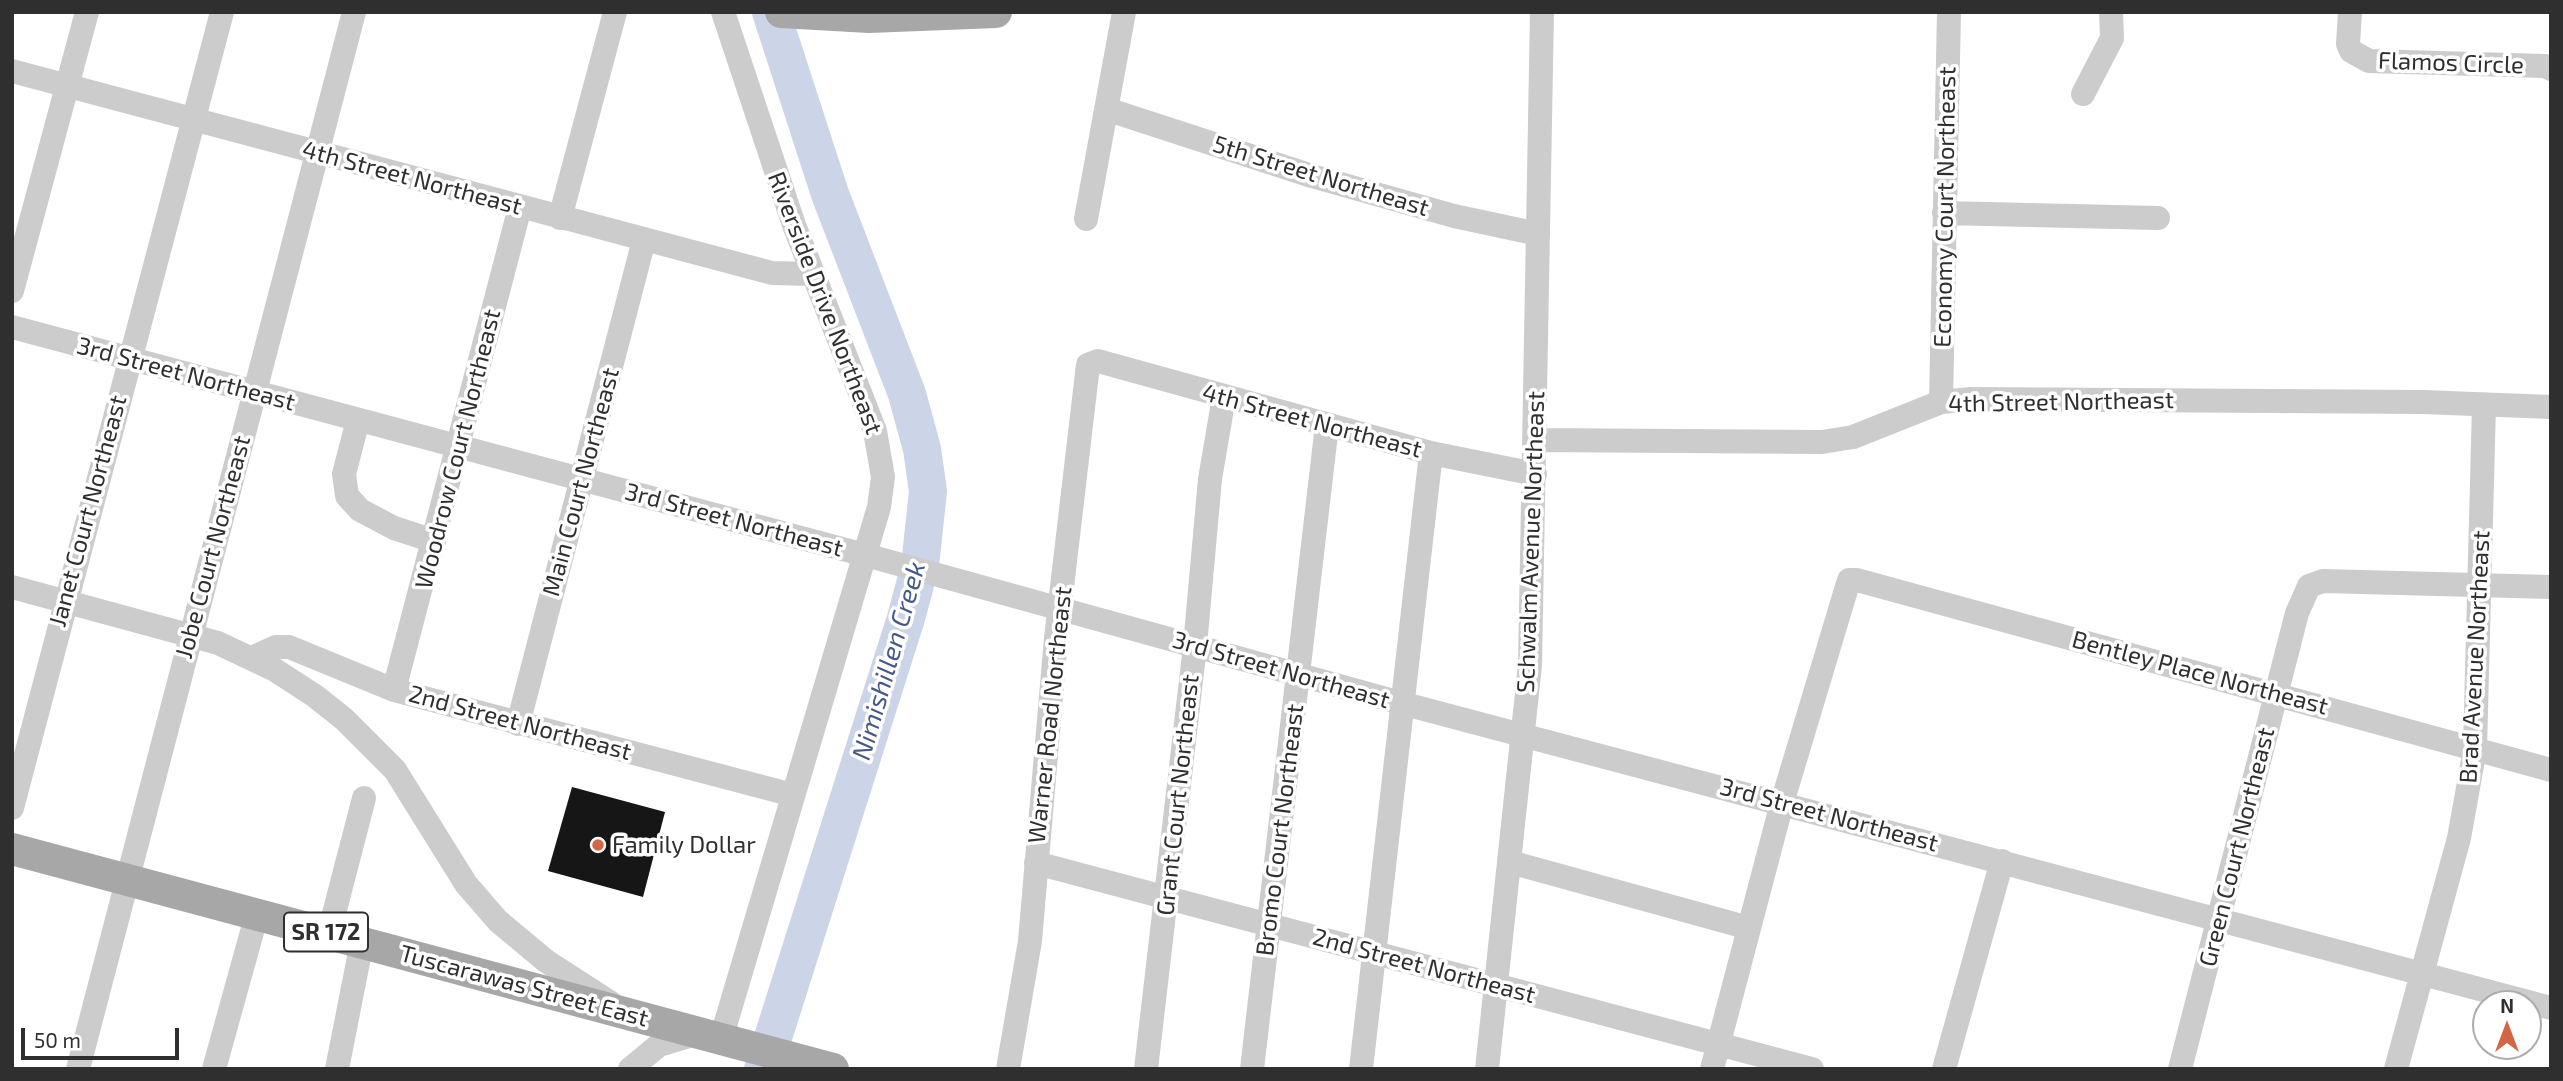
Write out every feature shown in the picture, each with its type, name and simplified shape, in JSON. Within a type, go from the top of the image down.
[{"type":"main road","points":[[781,12],[826,17],[996,12]]},
{"type":"main road","name":"Tuscarawas Street East","points":[[12,849],[827,1067]]},
{"type":"street","points":[[12,291],[87,12]]},
{"type":"street","name":"Janet Court Northeast","points":[[12,808],[128,358],[222,12]]},
{"type":"street","name":"Jobe Court Northeast","points":[[78,1069],[355,12]]},
{"type":"street","points":[[560,218],[615,12]]},
{"type":"street","name":"Riverside Drive Northeast","points":[[720,1039],[793,795],[872,557],[882,492],[879,446],[814,274],[723,12]]},
{"type":"street","points":[[1086,219],[1124,12]]},
{"type":"street","name":"Schwalm Avenue Northeast","points":[[1487,1069],[1530,665],[1542,12]]},
{"type":"street","name":"Economy Court Northeast","points":[[1941,402],[1949,12]]},
{"type":"street","points":[[2083,94],[2112,38],[2111,12]]},
{"type":"street","name":"Flamos Circle","points":[[2350,12],[2348,44],[2351,51],[2369,61],[2545,65],[2551,69]]},
{"type":"street","name":"4th Street Northeast","points":[[12,71],[772,273],[814,274]]},
{"type":"street","name":"5th Street Northeast","points":[[1106,109],[1312,176],[1454,216],[1538,234]]},
{"type":"street","name":"Woodrow Court Northeast","points":[[394,690],[520,207]]},
{"type":"street","points":[[1944,213],[2158,218]]},
{"type":"street","name":"Main Court Northeast","points":[[518,724],[644,240]]},
{"type":"street","name":"3rd Street Northeast","points":[[12,327],[872,557],[1401,703],[2551,1008]]},
{"type":"street","name":"4th Street Northeast","points":[[1091,362],[1431,453],[1535,474]]},
{"type":"street","name":"Warner Road Northeast","points":[[1008,1069],[1030,941],[1060,608],[1088,365],[1091,362]]},
{"type":"street","name":"Grant Court Northeast","points":[[1146,1069],[1195,646],[1210,479],[1224,397]]},
{"type":"street","name":"4th Street Northeast","points":[[1535,440],[1822,442],[1853,437],[1941,402],[1971,399],[2551,407]]},
{"type":"street","name":"Brad Avenue Northeast","points":[[2396,1069],[2459,838],[2475,749],[2484,405]]},
{"type":"street","points":[[358,420],[344,474],[347,496],[360,510],[394,528],[434,541]]},
{"type":"street","name":"Bromo Court Northeast","points":[[1252,1069],[1327,425]]},
{"type":"street","points":[[1361,1069],[1431,453]]},
{"type":"street","name":"Bentley Place Northeast","points":[[1782,803],[1849,580],[2276,693],[2551,770]]},
{"type":"street","name":"Green Court Northeast","points":[[2180,1069],[2297,613],[2309,586],[2323,581],[2480,586]]},
{"type":"street","points":[[2480,586],[2551,587]]},
{"type":"street","points":[[12,587],[191,635],[252,658],[315,696],[377,750],[414,797],[466,884],[506,929],[565,974],[640,1017]]},
{"type":"street","name":"2nd Street Northeast","points":[[252,658],[276,647],[289,647],[394,690],[793,795]]},
{"type":"street","points":[[328,933],[364,798]]},
{"type":"street","points":[[1712,1069],[1782,803]]},
{"type":"street","points":[[1944,1069],[2001,861]]},
{"type":"street","points":[[1510,862],[1749,928]]},
{"type":"street","name":"2nd Street Northeast","points":[[1036,863],[1166,900],[1496,984],[1812,1069]]},
{"type":"street","points":[[214,1069],[257,914]]},
{"type":"street","points":[[337,1069],[362,942]]},
{"type":"street","points":[[630,1069],[659,1045],[720,1039]]},
{"type":"building","points":[[572,787],[665,812],[643,897],[548,871]]},
{"type":"waterway","name":"Nimishillen Creek","points":[[763,1069],[906,618],[920,566],[928,491],[922,449],[907,394],[830,194],[771,12]]},
{"type":"place","name":"Family Dollar","points":[[598,845]]}]
